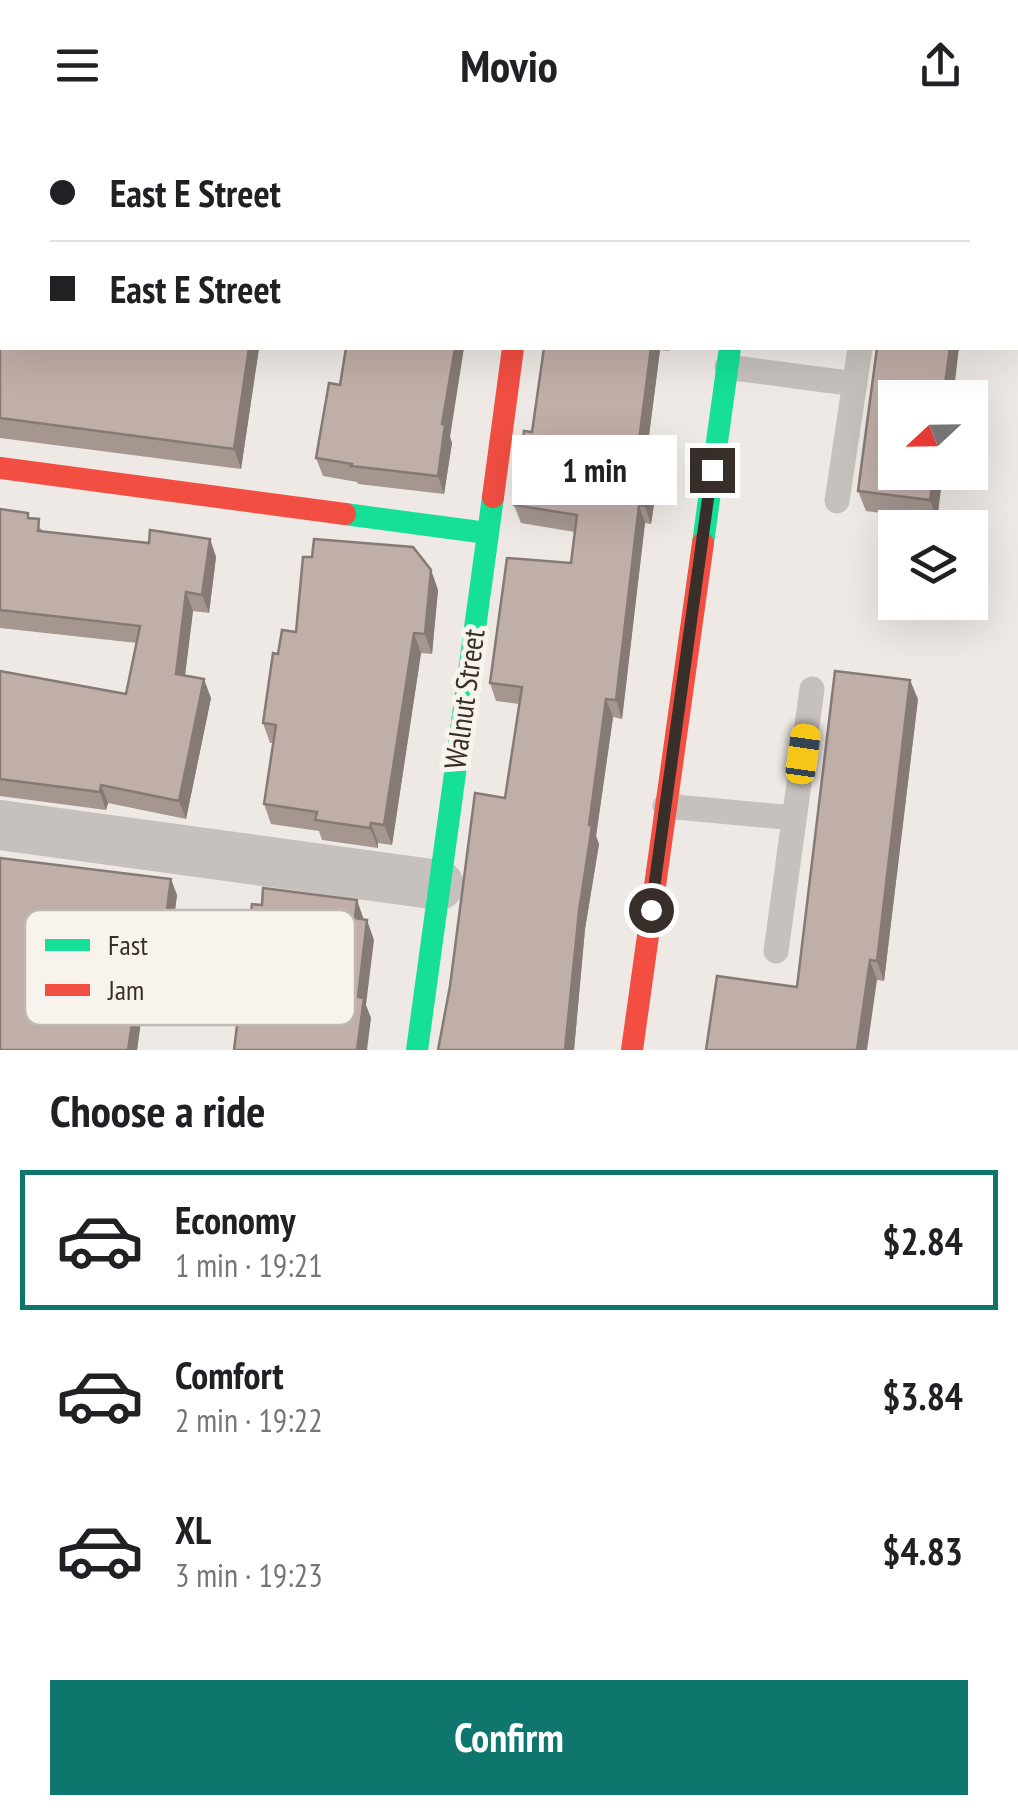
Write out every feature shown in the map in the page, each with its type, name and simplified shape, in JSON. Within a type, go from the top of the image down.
[{"type":"street","name":"Walnut Street","points":[[416,1050],[513,350]]},
{"type":"street","points":[[632,1050],[729,357]]},
{"type":"street","points":[[0,468],[488,533]]},
{"type":"street","points":[[0,825],[439,885]]},
{"type":"lane","points":[[837,501],[860,350]]},
{"type":"lane","points":[[729,357],[855,384]]},
{"type":"lane","points":[[776,952],[812,689]]},
{"type":"lane","points":[[665,806],[794,818]]},
{"type":"building","points":[[0,350],[249,350],[234,449],[0,418]]},
{"type":"building","points":[[346,350],[455,350],[438,476],[316,458],[329,383],[340,385]]},
{"type":"building","points":[[544,350],[651,350],[637,456],[652,459],[645,506],[639,505],[616,700],[606,699],[565,1050],[438,1050],[475,793],[505,798],[522,687],[490,683],[507,558],[571,563],[577,515],[514,505],[524,431],[532,432]]},
{"type":"building","points":[[877,350],[950,350],[946,380],[878,380],[878,490],[931,490],[930,500],[858,491]]},
{"type":"building","points":[[0,509],[28,513],[28,518],[39,519],[38,531],[149,543],[150,530],[210,539],[202,595],[186,592],[176,674],[204,679],[179,801],[101,785],[100,792],[0,779],[0,671],[126,694],[140,626],[0,610]]},
{"type":"building","points":[[314,539],[413,547],[431,570],[425,634],[414,633],[384,825],[371,823],[370,828],[315,820],[317,812],[264,804],[276,725],[263,723],[273,653],[278,654],[282,630],[296,632],[303,557],[312,557]]},
{"type":"building","points":[[835,671],[910,680],[877,961],[870,960],[857,1050],[706,1050],[717,976],[797,987]]},
{"type":"building","points":[[0,858],[171,879],[167,910],[25,910],[25,1025],[132,1025],[128,1050],[0,1050]]},
{"type":"building","points":[[263,888],[357,900],[355,918],[355,910],[251,910],[252,904],[262,905]]},
{"type":"building","points":[[355,918],[367,920],[358,997],[364,998],[357,1050],[234,1050],[237,1025],[355,1025]]},
{"type":"traffic: fast","points":[[703,543],[730,350]]},
{"type":"traffic: fast","points":[[417,1050],[493,497]]},
{"type":"traffic: fast","points":[[345,514],[487,533]]},
{"type":"traffic: jam","points":[[493,497],[513,350]]},
{"type":"traffic: jam","points":[[0,468],[345,514]]},
{"type":"traffic: jam","points":[[632,1050],[703,543]]},
{"type":"route","points":[[651,910],[712,470]]}]
